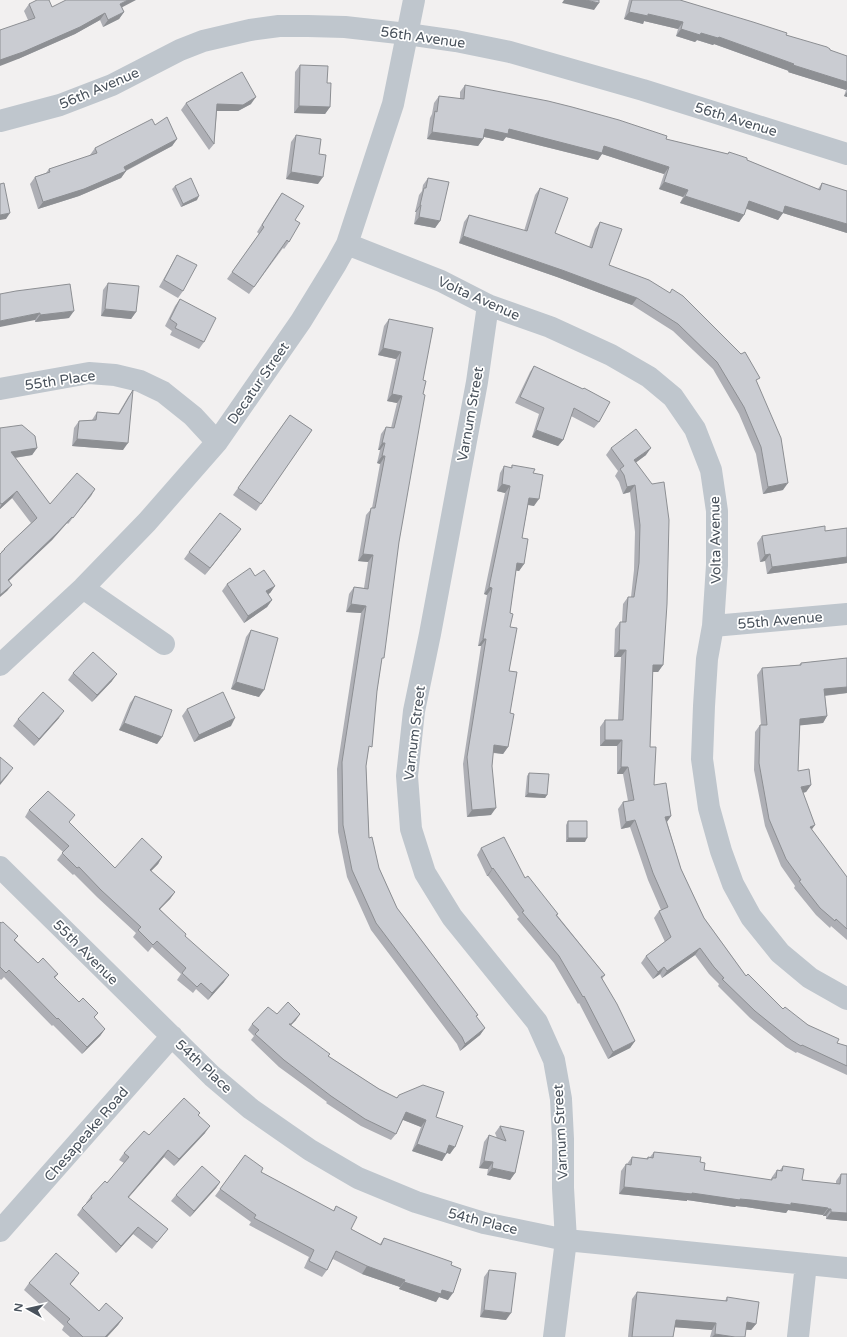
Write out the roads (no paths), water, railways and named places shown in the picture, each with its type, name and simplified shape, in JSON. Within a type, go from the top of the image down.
[{"type":"street","name":"Decatur Street","points":[[0,665],[83,588],[152,516],[217,442],[300,321],[336,264],[347,244],[393,104],[414,0]]},
{"type":"street","name":"56th Avenue","points":[[0,121],[60,105],[112,85],[180,50],[203,41],[250,30],[279,26],[345,27],[456,41],[510,52],[643,90],[847,154]]},
{"type":"street","name":"Volta Avenue","points":[[347,244],[440,281],[488,305],[550,327],[611,355],[650,377],[673,398],[695,429],[711,470],[717,511],[717,566],[713,626],[707,659],[702,759],[709,808],[721,851],[733,884],[751,917],[780,953],[810,978],[847,999]]},
{"type":"street","name":"Varnum Street","points":[[488,305],[476,382],[430,634],[414,711],[407,776],[411,829],[425,874],[452,917],[537,1022],[554,1060],[561,1099],[566,1240],[554,1337]]},
{"type":"street","name":"55th Place","points":[[0,389],[89,373],[115,375],[140,381],[163,392],[193,416],[217,442]]},
{"type":"street","points":[[83,588],[164,644]]},
{"type":"street","name":"55th Avenue","points":[[713,626],[847,614]]},
{"type":"street","name":"55th Avenue","points":[[0,867],[172,1036]]},
{"type":"street","name":"54th Place","points":[[172,1036],[212,1076],[251,1109],[310,1150],[358,1178],[416,1202],[484,1223],[566,1240],[847,1268]]},
{"type":"street","name":"Chesapeake Road","points":[[0,1231],[172,1036]]},
{"type":"street","points":[[798,1337],[806,1264]]}]
